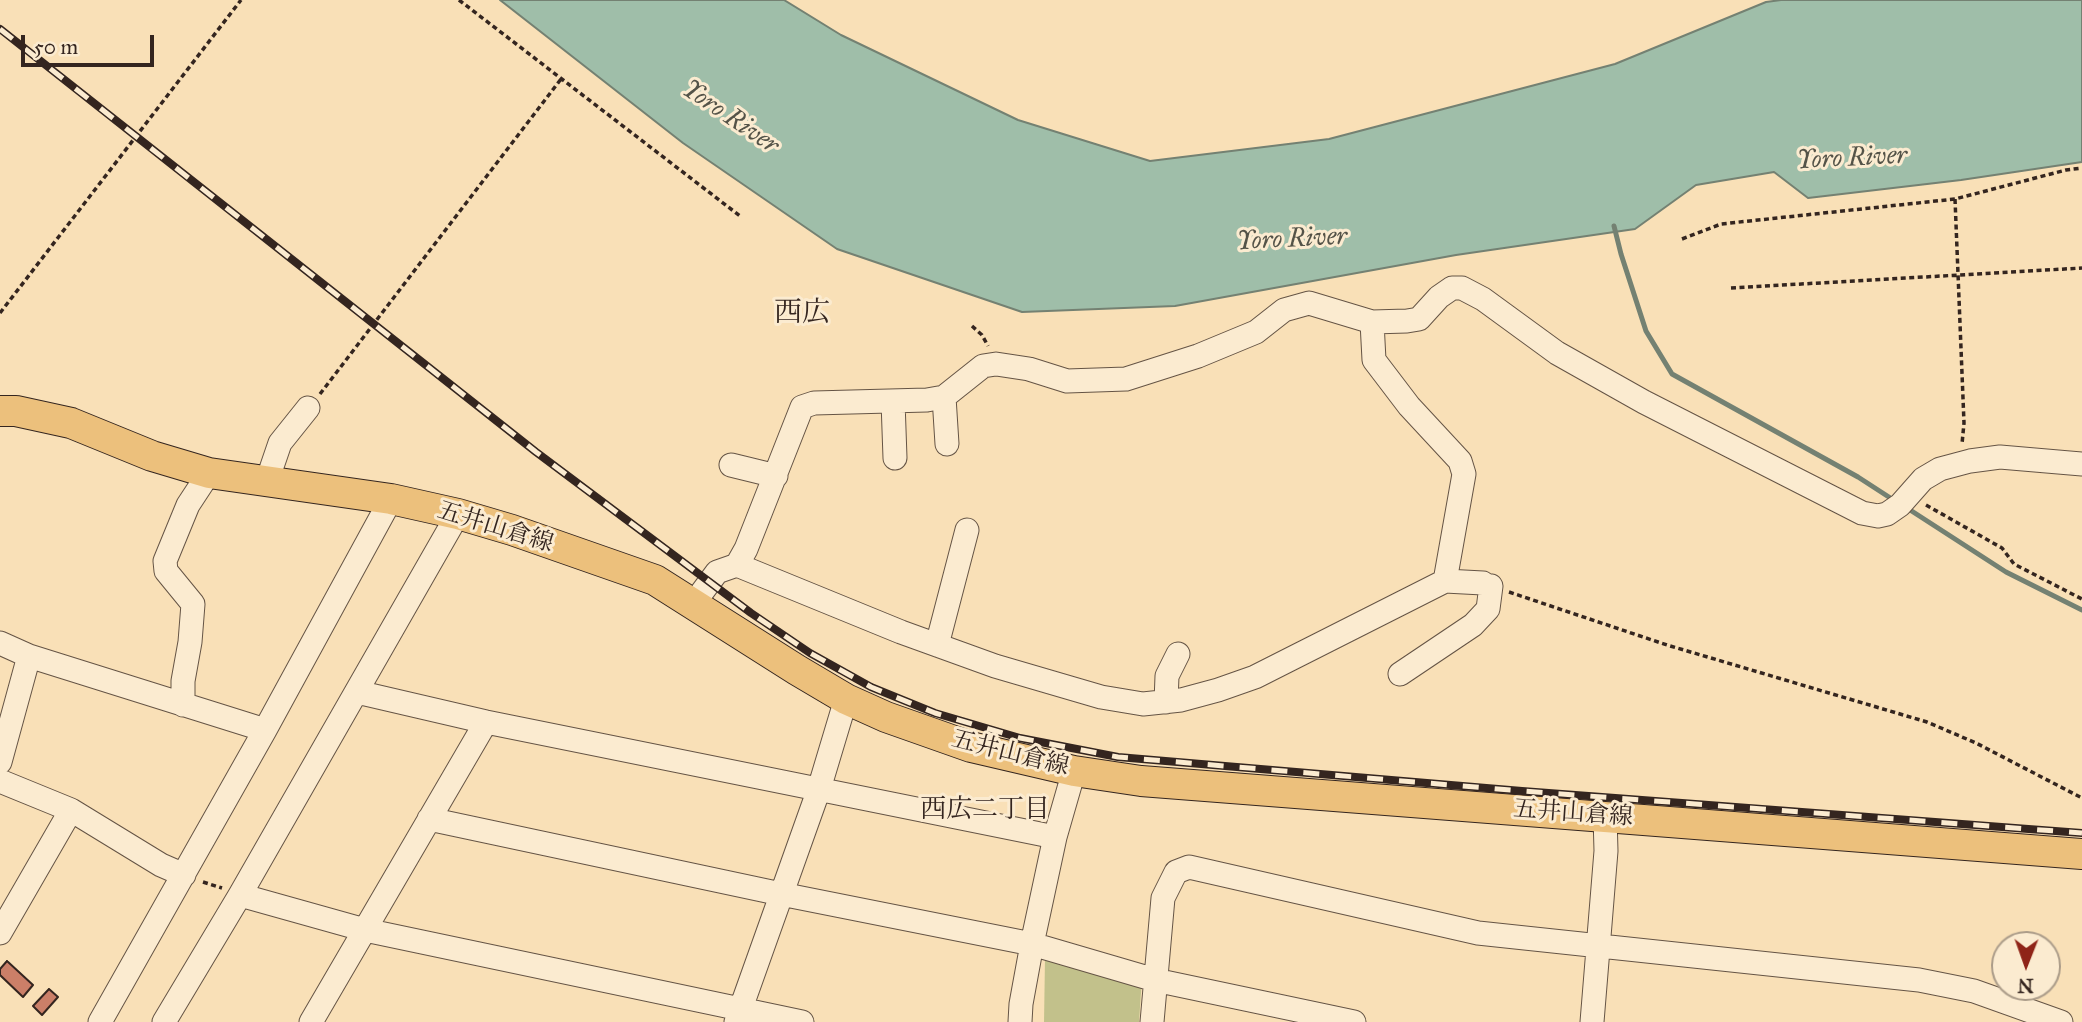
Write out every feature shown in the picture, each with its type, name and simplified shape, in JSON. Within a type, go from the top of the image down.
[{"type":"main road","name":"五井山倉線","points":[[0,411],[16,411],[71,424],[152,456],[209,473],[391,499],[458,514],[655,580],[846,699],[886,717],[971,747],[1074,771],[1141,781],[2082,854]]},
{"type":"street","points":[[737,565],[746,549],[802,407],[814,403],[927,400],[944,397],[983,366],[996,364],[1029,369],[1067,381],[1126,379],[1198,356],[1256,332],[1284,310],[1309,303],[1373,323],[1419,319],[1439,297],[1452,288],[1462,288],[1483,299],[1568,359],[1644,402],[1862,513],[1878,516],[1887,514],[1900,505],[1923,479],[1940,469],[1960,464],[2000,457],[2082,464]]},
{"type":"street","points":[[1373,323],[1374,360],[1409,406],[1460,461],[1464,474],[1445,581]]},
{"type":"street","points":[[944,397],[947,444]]},
{"type":"street","points":[[893,401],[895,458]]},
{"type":"street","points":[[267,481],[280,443],[308,408]]},
{"type":"street","points":[[731,465],[776,476]]},
{"type":"street","points":[[183,705],[183,681],[193,604],[166,571],[165,561],[188,505],[209,473]]},
{"type":"street","points":[[100,1022],[265,730],[391,499]]},
{"type":"street","points":[[164,1022],[240,895],[458,514]]},
{"type":"street","points":[[937,645],[967,530]]},
{"type":"street","points":[[694,603],[717,572],[737,565],[995,666],[1101,697],[1143,704],[1166,702],[1218,690],[1255,677],[1445,581],[1487,585],[1488,610],[1473,625],[1400,674]]},
{"type":"street","points":[[0,643],[29,656],[265,730]]},
{"type":"street","points":[[1166,702],[1167,676],[1178,654]]},
{"type":"street","points":[[0,762],[29,656]]},
{"type":"street","points":[[356,692],[486,722],[1055,837]]},
{"type":"street","points":[[738,1015],[819,789],[846,699]]},
{"type":"street","points":[[312,1022],[486,722]]},
{"type":"street","points":[[1020,1022],[1032,944],[1055,837],[1074,771]]},
{"type":"street","points":[[0,781],[71,810],[161,865],[184,875]]},
{"type":"street","points":[[0,933],[10,896],[71,810]]},
{"type":"street","points":[[1592,1022],[1606,851],[1605,816]]},
{"type":"street","points":[[429,819],[1032,944],[1154,980],[1354,1022]]},
{"type":"street","points":[[1152,1022],[1163,898],[1176,872],[1189,867],[1478,933],[1919,981],[1974,991],[2061,1022]]},
{"type":"street","points":[[240,895],[365,930],[738,1015],[802,1022]]},
{"type":"path","points":[[0,313],[241,0]]},
{"type":"path","points":[[459,0],[740,216]]},
{"type":"path","points":[[308,408],[561,79]]},
{"type":"path","points":[[1682,239],[1721,224],[1955,199],[2082,168]]},
{"type":"path","points":[[1955,199],[1964,423],[1960,464]]},
{"type":"path","points":[[1731,288],[2082,268]]},
{"type":"path","points":[[1909,495],[2002,548],[2014,564],[2082,599]]},
{"type":"path","points":[[1487,585],[1667,645],[1927,722],[1976,743],[2082,798]]},
{"type":"path","points":[[184,875],[240,895]]},
{"type":"shaded area","points":[[1045,958],[1142,978],[1139,1022],[1044,1022]]},
{"type":"water","name":"Yoro River","points":[[500,0],[784,0],[841,35],[1018,120],[1150,161],[1329,139],[1615,64],[1766,2],[2082,0],[2082,162],[1808,198],[1774,172],[1696,185],[1635,229],[1456,255],[1175,306],[1022,312],[837,249],[683,143]]},
{"type":"building","points":[[7,961],[33,985],[23,997],[0,975],[0,969]]},
{"type":"building","points":[[49,989],[58,997],[42,1015],[33,1006]]},
{"type":"waterway","points":[[1614,226],[1646,331],[1672,374],[1858,477],[1895,501]]},
{"type":"waterway","points":[[1907,508],[2006,572],[2082,610]]},
{"type":"railway","points":[[0,29],[536,452],[751,613],[810,653],[871,687],[935,713],[1020,738],[1118,757],[1522,791],[2082,833]]},
{"type":"district","name":"西広","points":[[802,314]]},
{"type":"district","name":"西広二丁目","points":[[985,811]]}]
